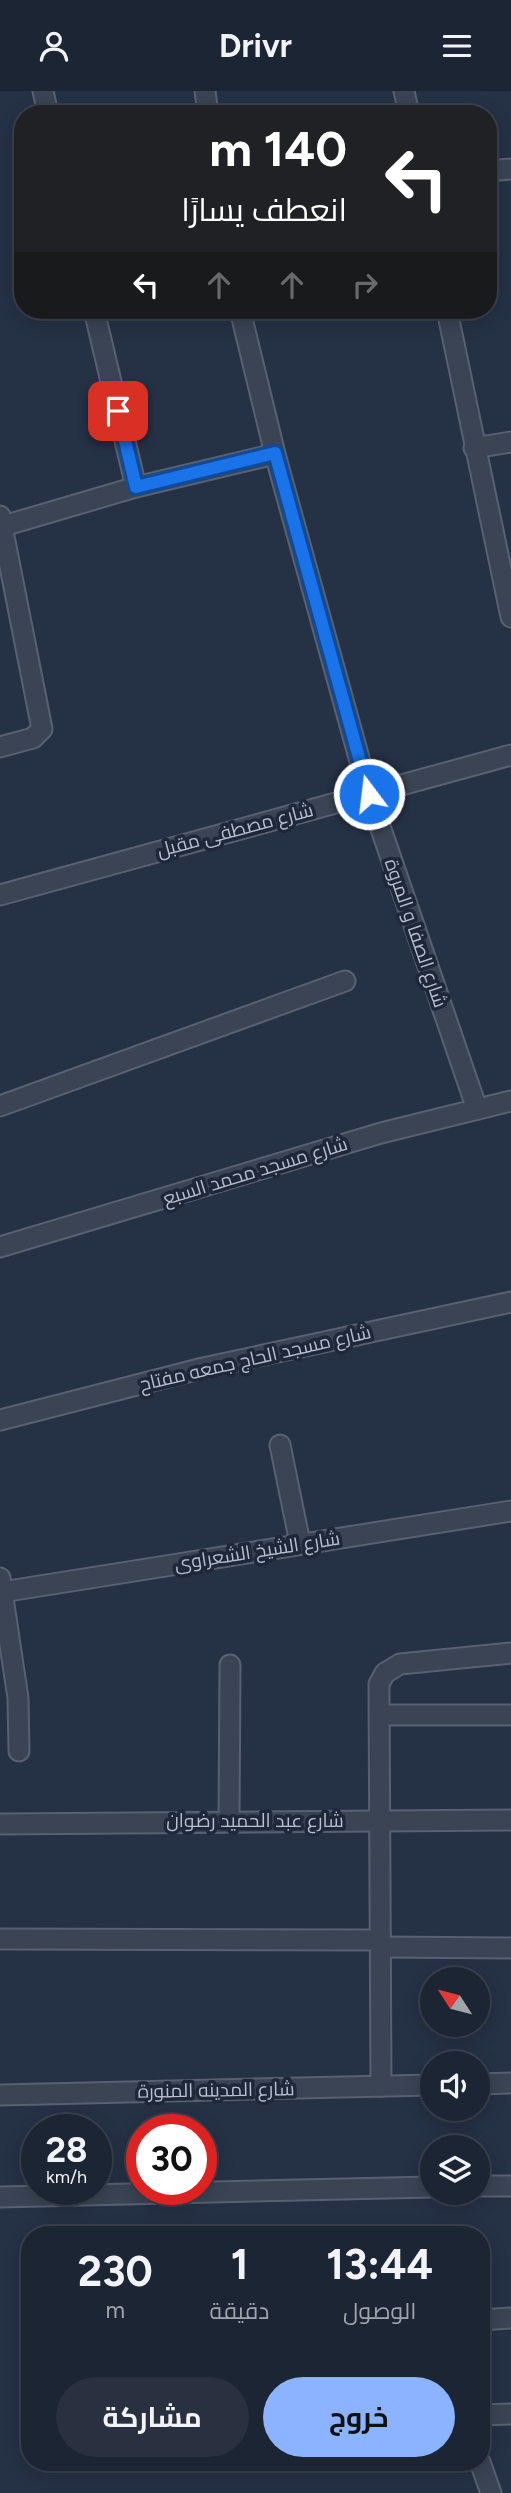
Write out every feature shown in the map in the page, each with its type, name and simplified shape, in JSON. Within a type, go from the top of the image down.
[{"type":"street","points":[[96,319],[136,487]]},
{"type":"street","name":"شارع الصفا و المروة","points":[[242,319],[275,453],[369,794],[477,1109]]},
{"type":"street","points":[[449,319],[511,617]]},
{"type":"street","points":[[474,448],[511,442]]},
{"type":"street","points":[[0,747],[39,734],[42,722],[1,523],[275,453]]},
{"type":"street","name":"شارع مصطفى مقبل","points":[[0,895],[511,755]]},
{"type":"street","points":[[0,1106],[345,981]]},
{"type":"street","name":"شارع مسجد محمد السبع","points":[[0,1247],[381,1133],[511,1101]]},
{"type":"street","name":"شارع مسجد الحاج جمعه مفتاح","points":[[0,1420],[203,1368],[511,1302]]},
{"type":"street","points":[[280,1444],[300,1543]]},
{"type":"street","name":"شارع الشيخ الشعراوى","points":[[1,1585],[511,1511]]},
{"type":"street","points":[[1,1585],[18,1698],[19,1751]]},
{"type":"street","points":[[381,2086],[379,1684],[385,1673],[400,1664],[511,1653]]},
{"type":"street","points":[[229,1820],[230,1665]]},
{"type":"street","points":[[380,1715],[511,1715]]},
{"type":"street","name":"شارع عبد الحميد رضوان","points":[[0,1824],[229,1820],[511,1820]]},
{"type":"street","points":[[511,1820],[511,1830]]},
{"type":"street","points":[[0,1939],[511,1948]]},
{"type":"street","points":[[490,2084],[511,2083]]},
{"type":"street","name":"شارع المدينه المنورة","points":[[0,2095],[420,2085]]},
{"type":"street","points":[[490,2186],[511,2186]]},
{"type":"street","points":[[0,2197],[420,2187]]},
{"type":"street","points":[[490,2319],[511,2318]]},
{"type":"street","points":[[490,2415],[511,2414]]},
{"type":"street","points":[[483,2471],[491,2493]]},
{"type":"route","points":[[118,411],[136,487],[275,453],[369,794]]}]
